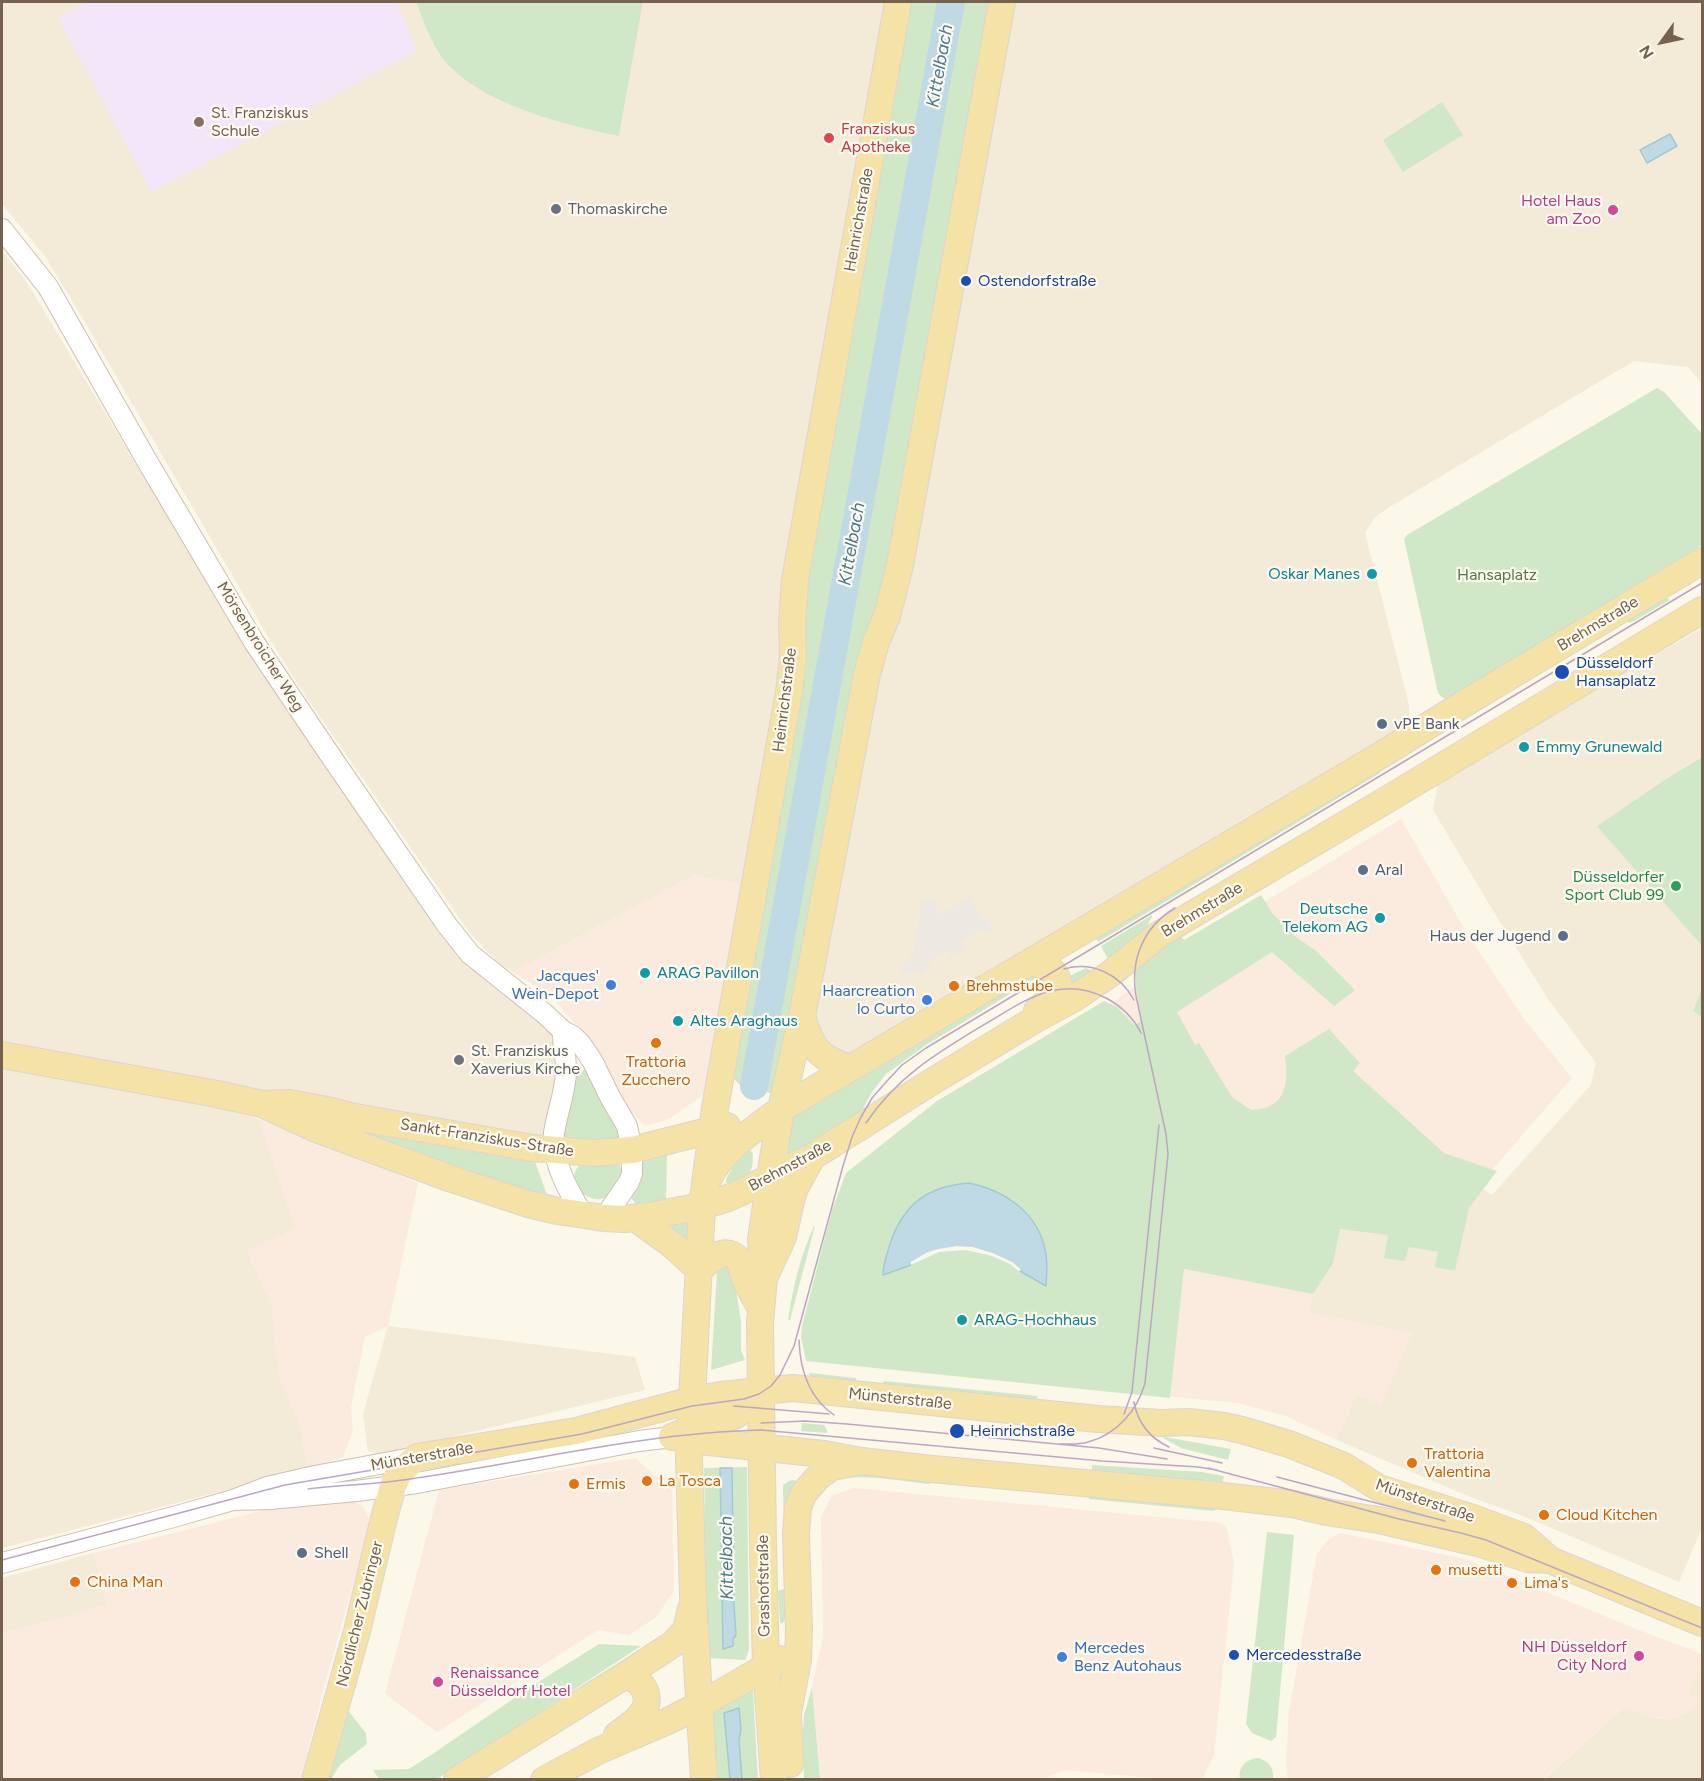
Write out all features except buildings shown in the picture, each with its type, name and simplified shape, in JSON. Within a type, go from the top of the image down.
[{"type":"main road","name":"Heinrichstraße","points":[[692,1400],[704,1195],[734,1128],[793,657],[792,623],[795,580],[898,2]]},
{"type":"main road","points":[[684,1435],[734,1416],[748,1406],[761,1392],[760,1306],[764,1278],[761,1240],[781,1109],[802,1016],[867,674],[887,616],[900,565],[1002,2]]},
{"type":"main road","name":"Brehmstraße","points":[[1702,561],[1371,761],[851,1068],[781,1109],[734,1128],[723,1155],[715,1165],[704,1195],[728,1198],[812,1157],[903,1099],[1087,990],[1157,936],[1183,920],[1702,610]]},
{"type":"main road","points":[[1030,962],[1042,965],[1054,972],[1059,985],[1054,995],[1037,1010],[1034,1020]]},
{"type":"main road","points":[[802,1016],[816,1050],[831,1061],[851,1068]]},
{"type":"main road","name":"Sankt-Franziskus-Straße","points":[[2,1055],[262,1104],[314,1128],[449,1178],[528,1204],[593,1217],[635,1218],[704,1195]]},
{"type":"main road","name":"Sankt-Franziskus-Straße","points":[[262,1104],[289,1103],[456,1135],[554,1150],[594,1153],[629,1138],[673,1141],[734,1128]]},
{"type":"main road","points":[[734,1128],[759,1139],[770,1177]]},
{"type":"main road","points":[[764,1278],[783,1237],[795,1188],[812,1157]]},
{"type":"main road","points":[[635,1218],[670,1243],[700,1270],[713,1257],[722,1253],[737,1258],[760,1306]]},
{"type":"main road","name":"Münsterstraße","points":[[417,1457],[576,1431],[692,1400],[793,1388],[1098,1419],[1161,1423],[1189,1422],[1237,1429],[1289,1444],[1344,1466],[1379,1488],[1524,1537],[1550,1560],[1702,1623]]},
{"type":"main road","name":"Grashofstraße","points":[[761,1392],[759,1671],[774,1779]]},
{"type":"main road","points":[[692,1400],[684,1435],[693,1597],[704,1703],[704,1779]]},
{"type":"main road","name":"Münsterstraße","points":[[684,1435],[861,1461],[1293,1504],[1379,1520],[1478,1543],[1528,1559],[1550,1560]]},
{"type":"main road","name":"Nördlicher Zubringer","points":[[315,1779],[357,1631],[393,1486],[399,1473],[417,1457]]},
{"type":"main road","points":[[791,1779],[788,1713],[798,1660],[799,1630],[797,1514],[801,1499],[814,1480],[832,1467],[861,1461]]},
{"type":"main road","points":[[457,1779],[624,1676],[680,1638],[686,1630],[693,1597]]},
{"type":"main road","points":[[544,1779],[598,1751],[704,1703],[780,1659],[791,1647],[799,1630]]},
{"type":"main road","points":[[598,1751],[642,1714],[646,1701],[645,1689],[637,1680],[624,1676]]},
{"type":"street","name":"Mörsenbroicher Weg","points":[[2,229],[37,272],[52,295],[254,642],[440,916],[470,954],[581,1044],[593,1062],[629,1138]]},
{"type":"street","points":[[563,1031],[562,1043],[566,1073],[555,1131],[554,1150],[562,1175],[593,1217],[629,1182],[632,1167],[629,1138]]},
{"type":"street","points":[[566,1073],[593,1062]]},
{"type":"street","name":"Münsterstraße","points":[[233,1500],[270,1499],[417,1483],[639,1440],[684,1435]]},
{"type":"street","name":"Münsterstraße","points":[[2,1563],[233,1500],[267,1487],[417,1457]]},
{"type":"street","points":[[356,1491],[369,1500],[384,1518]]},
{"type":"shaded area","points":[[2,2],[416,2],[433,43],[619,136],[643,2],[890,2],[783,671],[742,885],[694,875],[513,972],[500,965],[469,932],[298,685],[73,302],[44,255],[2,204]]},
{"type":"shaded area","name":"St. Franziskus Schule","points":[[88,2],[397,2],[417,51],[151,192],[58,17]]},
{"type":"shaded area","points":[[1013,2],[1702,2],[1702,384],[1688,367],[1634,361],[1375,517],[1365,533],[1409,705],[1409,718],[1403,727],[854,1058],[827,1053],[813,1019],[874,686],[967,250],[974,236],[980,182]]},
{"type":"shaded area","points":[[2,251],[26,281],[137,466],[250,642],[459,950],[557,1031],[562,1064],[551,1132],[532,1144],[2,1049]]},
{"type":"shaded area","points":[[1702,628],[1702,757],[1598,826],[1702,946],[1702,988],[1693,1011],[1702,1017],[1702,1527],[1679,1582],[1337,1440],[1356,1394],[1380,1404],[1411,1333],[1309,1313],[1313,1295],[1184,1268],[1478,1186],[1492,1195],[1591,1085],[1596,1063],[1548,999],[1433,810],[1438,783]]},
{"type":"shaded area","points":[[1401,819],[1468,935],[1524,1019],[1572,1078],[1478,1186],[1184,1269],[1313,1294],[1309,1313],[1412,1333],[1381,1405],[1356,1394],[1337,1440],[1286,1416],[1237,1403],[812,1361],[805,1354],[804,1327],[1098,1013],[1189,948]]},
{"type":"shaded area","points":[[694,875],[742,885],[709,1091],[669,1119],[645,1126],[619,1098],[582,1032],[552,997],[513,972]]},
{"type":"shaded area","points":[[969,897],[984,920],[987,918],[994,930],[988,933],[984,928],[961,941],[965,948],[955,954],[951,956],[947,950],[928,961],[931,968],[920,975],[916,969],[904,976],[902,970],[904,962],[908,962],[909,956],[913,956],[922,899],[936,901],[933,904],[940,915]]},
{"type":"shaded area","points":[[2,1065],[198,1101],[259,1119],[296,1229],[247,1250],[272,1307],[278,1373],[299,1422],[308,1469],[2,1548]]},
{"type":"shaded area","points":[[259,1119],[418,1183],[388,1326],[365,1337],[351,1407],[353,1430],[343,1457],[308,1469],[299,1422],[278,1373],[272,1307],[247,1250],[295,1229]]},
{"type":"shaded area","points":[[388,1326],[635,1357],[645,1390],[455,1436],[385,1456],[368,1451],[363,1414]]},
{"type":"shaded area","points":[[635,1458],[672,1490],[674,1591],[656,1617],[629,1635],[598,1630],[437,1732],[385,1694],[439,1490]]},
{"type":"shaded area","points":[[853,1488],[1222,1523],[1227,1529],[1234,1564],[1214,1755],[1202,1779],[1165,1779],[1064,1770],[1041,1780],[820,1779],[812,1687],[823,1636],[821,1517],[832,1496]]},
{"type":"shaded area","points":[[348,1499],[363,1506],[369,1527],[322,1694],[301,1779],[2,1779],[2,1634],[107,1605],[94,1553],[273,1508]]},
{"type":"shaded area","points":[[1340,1533],[1466,1559],[1702,1654],[1702,1662],[1689,1692],[1700,1701],[1690,1711],[1670,1719],[1648,1716],[1625,1707],[1543,1779],[1288,1779],[1286,1761],[1289,1712],[1317,1554],[1327,1541]]},
{"type":"shaded area","points":[[94,1553],[107,1605],[2,1634],[2,1578]]},
{"type":"shaded area","points":[[1702,1661],[1702,1779],[1543,1780],[1625,1707],[1663,1719],[1673,1718],[1690,1711],[1689,1692]]},
{"type":"green space","points":[[416,2],[643,2],[619,136],[522,110],[476,87],[457,73],[441,56],[430,37]]},
{"type":"green space","points":[[901,2],[1000,2],[897,565],[781,1089],[770,1093],[742,1087],[730,1075],[795,622]]},
{"type":"green space","points":[[1442,102],[1463,135],[1403,172],[1383,140]]},
{"type":"green space","name":"Hansaplatz","points":[[1657,388],[1664,392],[1702,434],[1702,545],[1448,698],[1443,698],[1438,693],[1404,539],[1407,535]]},
{"type":"green space","points":[[1665,597],[1670,600],[1629,623],[1625,616]]},
{"type":"green space","name":"Düsseldorfer Sport Club 99","points":[[1702,757],[1702,946],[1597,826]]},
{"type":"green space","points":[[1379,764],[1380,773],[1098,942],[1093,935]]},
{"type":"green space","points":[[1261,895],[1272,913],[1292,934],[1316,951],[1355,990],[1334,1006],[1272,952],[1177,1012],[1195,1045],[1199,1043],[1232,1097],[1251,1110],[1271,1105],[1282,1094],[1286,1077],[1285,1056],[1329,1029],[1360,1063],[1353,1071],[1444,1153],[1497,1171],[1469,1208],[1455,1271],[1435,1267],[1438,1252],[1409,1247],[1405,1261],[1384,1258],[1388,1235],[1340,1229],[1333,1263],[1313,1294],[1184,1269],[1170,1398],[806,1361],[801,1337],[802,1326],[832,1210],[846,1173],[937,1101],[1104,1001],[1117,1007],[1134,1025],[1142,1021],[1136,985],[1136,964],[1178,933],[1184,940]]},
{"type":"green space","points":[[1152,915],[1143,933],[1110,963],[1101,946]]},
{"type":"green space","points":[[1086,968],[1098,974],[1083,986],[1063,983],[1063,979]]},
{"type":"green space","points":[[1023,973],[1041,975],[926,1045],[886,1074],[872,1092],[859,1116],[786,1160],[788,1119]]},
{"type":"green space","points":[[1702,988],[1702,1017],[1693,1011]]},
{"type":"green space","points":[[586,1069],[629,1141],[566,1148],[561,1128],[572,1082]]},
{"type":"green space","points":[[356,1123],[533,1156],[547,1195],[354,1131]]},
{"type":"green space","points":[[746,1150],[753,1153],[751,1171],[745,1177],[729,1185],[726,1179],[740,1155]]},
{"type":"green space","points":[[667,1152],[666,1203],[636,1204],[631,1198],[638,1156]]},
{"type":"green space","points":[[583,1162],[619,1164],[623,1178],[613,1192],[603,1199],[587,1197],[580,1192],[574,1177],[576,1169]]},
{"type":"green space","points":[[683,1219],[687,1223],[689,1241],[686,1243],[671,1236],[672,1221]]},
{"type":"green space","points":[[814,1226],[790,1320],[788,1320],[798,1272]]},
{"type":"green space","points":[[727,1264],[736,1289],[741,1321],[741,1350],[745,1360],[711,1370],[717,1271],[719,1267]]},
{"type":"green space","points":[[809,1373],[856,1378],[857,1382],[811,1378]]},
{"type":"green space","points":[[884,1381],[1038,1396],[1036,1400],[882,1385]]},
{"type":"green space","points":[[802,1423],[824,1425],[827,1433],[801,1431]]},
{"type":"green space","points":[[1163,1438],[1231,1449],[1228,1460],[1181,1448]]},
{"type":"green space","points":[[1092,1465],[1202,1472],[1224,1476],[1222,1485],[1092,1472]]},
{"type":"green space","points":[[747,1467],[749,1650],[745,1660],[707,1658],[704,1468]]},
{"type":"green space","points":[[858,1473],[931,1480],[930,1484],[868,1477],[844,1478],[834,1481],[829,1479]]},
{"type":"green space","points":[[793,1480],[802,1482],[786,1619],[782,1624],[778,1592],[785,1589],[783,1485]]},
{"type":"green space","points":[[1089,1495],[1218,1507],[1214,1511],[1089,1499]]},
{"type":"green space","points":[[1267,1532],[1294,1535],[1276,1737],[1271,1741],[1252,1733],[1246,1724]]},
{"type":"green space","points":[[599,1644],[641,1646],[437,1779],[379,1779],[373,1770],[409,1769]]},
{"type":"green space","points":[[812,1687],[820,1779],[804,1779],[802,1745],[804,1715]]},
{"type":"green space","points":[[751,1689],[758,1779],[713,1779],[709,1709]]},
{"type":"green space","points":[[341,1708],[349,1712],[366,1733],[367,1744],[340,1765],[331,1779],[323,1780]]},
{"type":"green space","points":[[1258,1758],[1270,1766],[1273,1779],[1240,1779],[1240,1771],[1244,1764]]},
{"type":"water","points":[[1670,134],[1677,146],[1647,163],[1640,150]]},
{"type":"water","points":[[969,1183],[1006,1197],[1027,1214],[1035,1224],[1046,1254],[1046,1286],[993,1253],[967,1247],[940,1250],[910,1262],[911,1265],[883,1275],[885,1259],[895,1230],[910,1208],[929,1193],[941,1188]]},
{"type":"water","points":[[720,1468],[732,1468],[736,1635],[733,1639],[733,1646],[723,1649]]},
{"type":"water","points":[[739,1708],[742,1779],[730,1779],[724,1713]]},
{"type":"pier","points":[[957,1246],[973,1247],[993,1253],[1021,1269],[1017,1270],[1010,1264],[992,1256],[966,1250],[939,1252],[911,1265],[910,1262],[928,1252]]},
{"type":"waterway","name":"Kittelbach","points":[[754,1086],[951,2]]},
{"type":"tram line","points":[[2,1560],[285,1485],[582,1434],[692,1406],[744,1399],[759,1394],[771,1386],[780,1375],[794,1346],[852,1137],[872,1098],[902,1065],[926,1048],[1702,583]]},
{"type":"tram line","points":[[1060,1444],[1088,1442],[1108,1434],[1131,1412],[1145,1383],[1168,1154],[1166,1134],[1136,996],[1135,970],[1137,957],[1147,935],[1164,916],[1175,908]]},
{"type":"tram line","points":[[1064,969],[1095,968],[1121,983],[1134,1000]]},
{"type":"tram line","points":[[866,1123],[890,1093],[917,1069],[963,1037],[1040,994],[1056,990],[1088,991],[1117,1005],[1131,1018],[1141,1033]]},
{"type":"tram line","points":[[1124,1414],[1132,1392],[1159,1125]]},
{"type":"tram line","points":[[799,1340],[801,1362],[807,1382],[818,1400],[834,1415]]},
{"type":"tram line","points":[[1134,1402],[1142,1424],[1156,1439],[1169,1447]]},
{"type":"tram line","points":[[734,1406],[829,1414]]},
{"type":"tram line","points":[[761,1423],[805,1421],[847,1424],[1099,1448],[1167,1459]]},
{"type":"tram line","points":[[308,1489],[395,1481],[669,1437],[761,1430],[1217,1470]]},
{"type":"tram line","points":[[1154,1448],[1222,1463]]},
{"type":"tram line","points":[[1208,1468],[1486,1540],[1702,1628]]},
{"type":"tram line","points":[[1277,1477],[1445,1521]]},
{"type":"place","name":"St. Franziskus Schule","points":[[199,122]]},
{"type":"place","name":"Franziskus Apotheke","points":[[829,138]]},
{"type":"place","name":"Thomaskirche","points":[[556,209]]},
{"type":"place","name":"Hotel Haus am Zoo","points":[[1613,210]]},
{"type":"place","name":"Ostendorfstraße","points":[[966,281]]},
{"type":"place","name":"Oskar Manes","points":[[1372,574]]},
{"type":"place","name":"Düsseldorf Hansaplatz","points":[[1562,672]]},
{"type":"place","name":"vPE Bank","points":[[1382,724]]},
{"type":"place","name":"Emmy Grunewald","points":[[1524,747]]},
{"type":"place","name":"Aral","points":[[1363,870]]},
{"type":"place","name":"Düsseldorfer Sport Club 99","points":[[1676,886]]},
{"type":"place","name":"Deutsche Telekom AG","points":[[1380,918]]},
{"type":"place","name":"Haus der Jugend","points":[[1563,936]]},
{"type":"place","name":"ARAG Pavillon","points":[[645,973]]},
{"type":"place","name":"Jacques' Wein-Depot","points":[[611,985]]},
{"type":"place","name":"Brehmstube","points":[[954,986]]},
{"type":"place","name":"Haarcreation lo Curto","points":[[927,1000]]},
{"type":"place","name":"Altes Araghaus","points":[[678,1021]]},
{"type":"place","name":"Trattoria Zucchero","points":[[656,1043]]},
{"type":"place","name":"St. Franziskus Xaverius Kirche","points":[[459,1060]]},
{"type":"place","name":"ARAG-Hochhaus","points":[[962,1320]]},
{"type":"place","name":"Heinrichstraße","points":[[957,1431]]},
{"type":"place","name":"Trattoria Valentina","points":[[1412,1463]]},
{"type":"place","name":"La Tosca","points":[[647,1481]]},
{"type":"place","name":"Ermis","points":[[574,1484]]},
{"type":"place","name":"Cloud Kitchen","points":[[1544,1515]]},
{"type":"place","name":"Shell","points":[[302,1553]]},
{"type":"place","name":"musetti","points":[[1436,1570]]},
{"type":"place","name":"China Man","points":[[75,1582]]},
{"type":"place","name":"Lima's","points":[[1512,1583]]},
{"type":"place","name":"Mercedesstraße","points":[[1234,1655]]},
{"type":"place","name":"NH Düsseldorf City Nord","points":[[1639,1656]]},
{"type":"place","name":"Mercedes Benz Autohaus","points":[[1062,1657]]},
{"type":"place","name":"Renaissance Düsseldorf Hotel","points":[[438,1682]]}]
